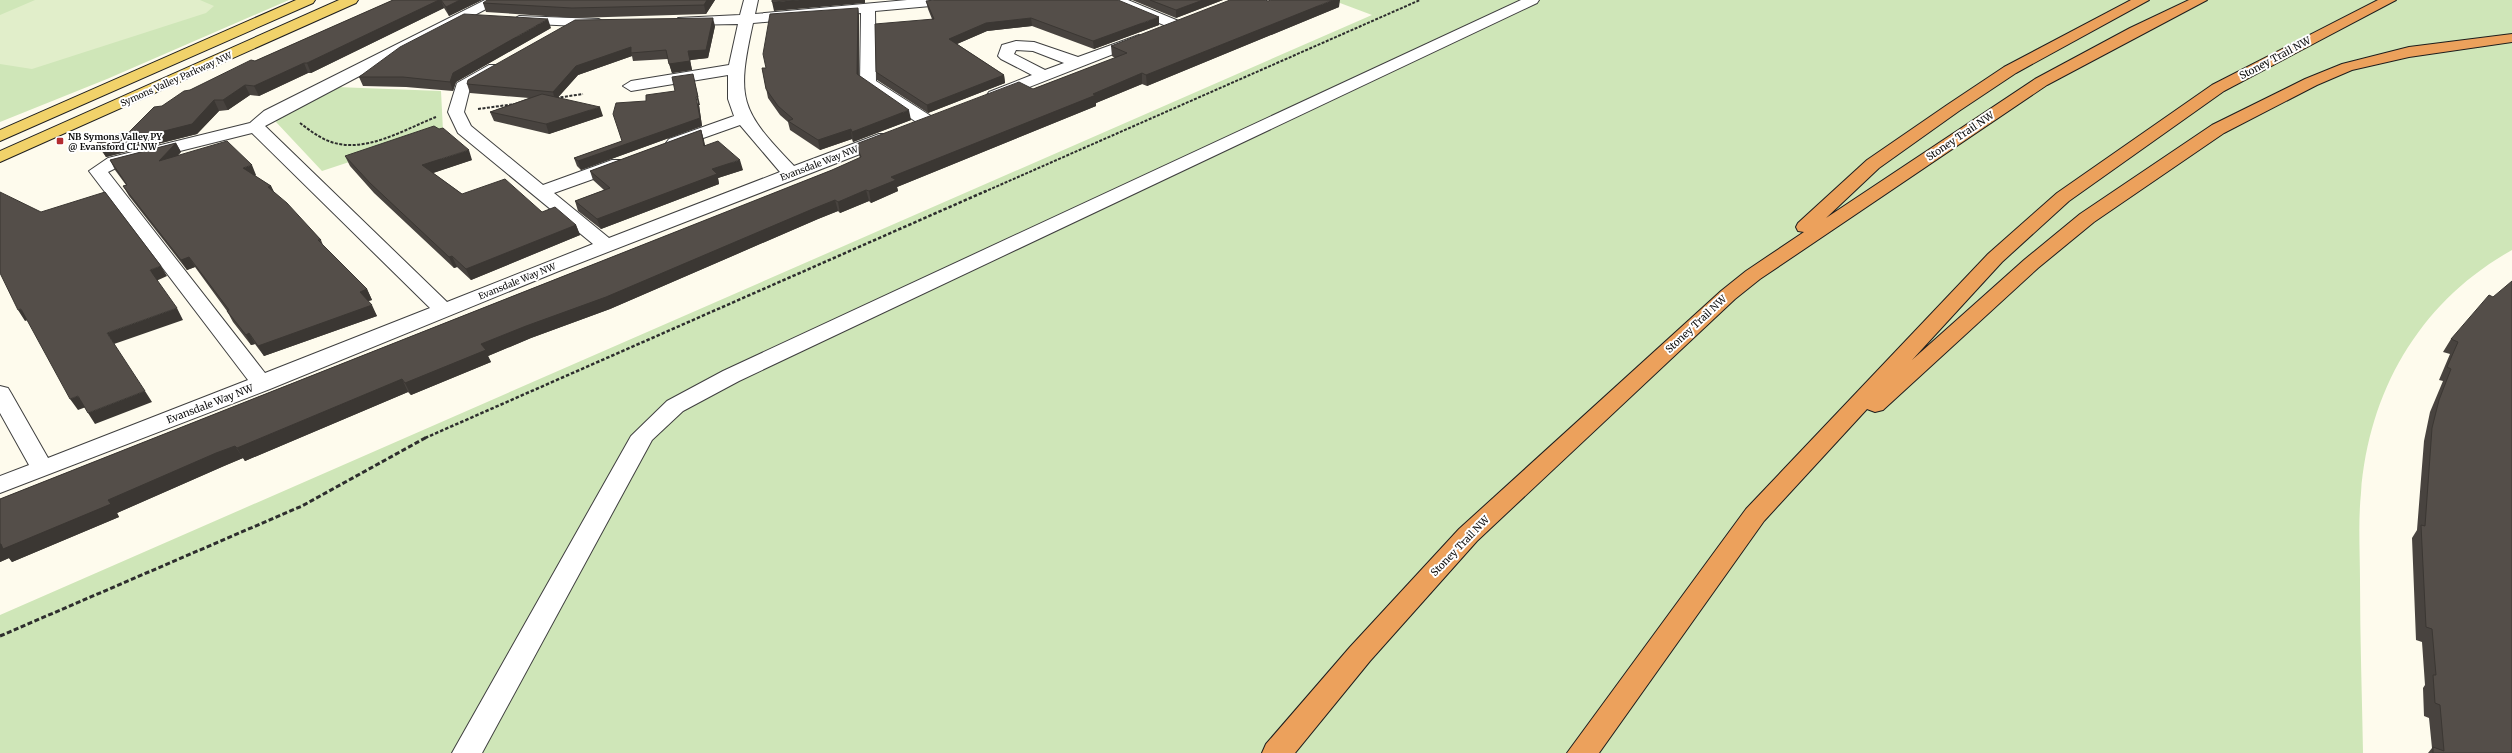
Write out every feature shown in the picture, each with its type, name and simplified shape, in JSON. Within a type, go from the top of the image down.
[{"type":"highway","points":[[1752,275],[1873,164],[2010,70],[2142,0]]},
{"type":"highway","name":"Stoney Trail NW","points":[[1277,753],[1360,654],[1468,535],[1728,295],[1752,275],[2041,82],[2135,31],[2200,0]]},
{"type":"highway","name":"Stoney Trail NW","points":[[1582,753],[1755,515],[1995,258],[2063,197],[2218,88],[2331,28],[2389,0]]},
{"type":"highway","points":[[1755,515],[2031,264],[2087,218],[2218,129],[2311,82],[2347,67],[2409,52],[2512,38]]},
{"type":"main road","name":"Symons Valley Parkway NW","points":[[0,136],[308,0]]},
{"type":"main road","name":"Symons Valley Parkway NW","points":[[0,157],[351,0]]},
{"type":"street","points":[[262,384],[98,171],[114,162],[256,127],[259,122],[270,114],[496,0]]},
{"type":"street","points":[[751,0],[736,69],[738,108],[759,140],[791,173]]},
{"type":"street","points":[[671,22],[746,19],[953,0]]},
{"type":"street","points":[[978,102],[1043,75],[1183,22],[1116,0]]},
{"type":"street","points":[[468,753],[643,436],[674,406],[745,369],[1532,0]]},
{"type":"street","name":"Evansdale Way NW","points":[[0,485],[262,384],[606,245],[935,119],[868,83],[868,9]]},
{"type":"street","points":[[463,16],[574,23],[611,23]]},
{"type":"street","points":[[546,39],[574,23]]},
{"type":"street","points":[[1043,75],[1006,56],[1007,48],[1018,45],[1032,45],[1077,62]]},
{"type":"street","points":[[511,58],[463,86],[456,112],[464,129],[606,245]]},
{"type":"street","points":[[631,86],[736,69]]},
{"type":"street","points":[[657,150],[744,118]]},
{"type":"street","points":[[256,127],[444,310]]},
{"type":"street","points":[[540,192],[635,158]]},
{"type":"street","points":[[0,393],[43,468]]},
{"type":"path","points":[[0,636],[302,506],[422,439],[1420,0]]},
{"type":"path","points":[[554,98],[583,94]]},
{"type":"path","points":[[472,110],[517,103]]},
{"type":"path","points":[[295,120],[327,140],[347,144],[383,139],[441,115]]},
{"type":"green space","points":[[0,0],[289,0],[107,79],[0,122]]},
{"type":"green space","points":[[35,0],[200,0],[214,6],[206,13],[32,69],[0,64],[0,15]]},
{"type":"green space","points":[[1332,0],[2512,0],[2512,250],[2480,271],[2451,295],[2426,322],[2405,352],[2388,384],[2375,418],[2366,455],[2361,493],[2359,526],[2363,753],[0,753],[0,615],[1372,15]]},
{"type":"green space","points":[[336,87],[441,91],[443,131],[322,171],[276,122],[277,120]]},
{"type":"building","points":[[393,0],[439,0],[307,63],[254,86],[245,85],[223,100],[214,100],[192,124],[101,147],[95,139],[129,132],[154,107],[162,106],[184,91],[190,90],[251,60],[255,61]]},
{"type":"building","points":[[441,0],[460,0],[446,7]]},
{"type":"building","points":[[487,0],[707,0],[704,5],[572,8],[483,3]]},
{"type":"building","points":[[772,0],[800,0],[772,2]]},
{"type":"building","points":[[1118,0],[1159,17],[1093,41],[1031,18],[986,23],[949,39],[1004,75],[927,105],[876,72],[875,24],[934,19],[926,1]]},
{"type":"building","points":[[1150,0],[1203,0],[1176,10]]},
{"type":"building","points":[[1230,0],[1333,0],[1146,75],[1142,73],[1093,94],[1096,95],[891,177],[896,180],[869,191],[866,190],[838,202],[835,200],[606,297],[481,344],[486,350],[405,383],[402,379],[237,448],[235,446],[216,453],[108,500],[111,504],[3,549],[0,544],[0,499],[832,170],[861,157],[856,144],[1019,82],[1033,89],[1127,53],[1111,46]]},
{"type":"building","points":[[858,8],[857,74],[909,110],[852,132],[851,129],[818,140],[788,121],[793,119],[778,106],[766,89],[762,68],[766,68],[763,54],[770,14]]},
{"type":"building","points":[[464,14],[548,19],[453,73],[450,82],[403,77],[359,77],[400,47]]},
{"type":"building","points":[[713,18],[706,50],[688,51],[690,61],[669,64],[666,50],[631,53],[631,47],[576,66],[553,92],[467,84],[468,80],[575,20]]},
{"type":"building","points":[[693,74],[698,97],[696,97],[700,118],[578,161],[574,158],[622,141],[613,114],[616,103],[646,101],[646,95],[675,91],[672,77]]},
{"type":"building","points":[[542,94],[600,107],[546,124],[490,112]]},
{"type":"building","points":[[434,126],[439,129],[443,128],[469,150],[422,165],[462,194],[505,179],[542,212],[555,207],[576,225],[466,269],[452,256],[449,257],[370,183],[345,156]]},
{"type":"building","points":[[701,130],[704,146],[718,141],[740,160],[712,169],[717,174],[597,219],[575,201],[610,188],[590,171]]},
{"type":"building","points":[[227,141],[252,165],[243,168],[271,186],[268,187],[287,203],[321,240],[318,240],[367,289],[360,292],[372,305],[258,346],[249,333],[246,335],[227,311],[229,310],[189,257],[181,260],[123,186],[127,185],[110,160],[176,143],[159,161]]},
{"type":"building","points":[[0,192],[41,212],[105,192],[161,266],[150,270],[177,308],[107,333],[145,391],[88,413],[78,396],[70,399],[21,309],[18,310],[0,273]]},
{"type":"building","points":[[2512,281],[2512,753],[2433,753],[2433,747],[2444,751],[2440,705],[2435,703],[2433,675],[2436,675],[2432,629],[2426,627],[2421,525],[2425,526],[2432,428],[2439,400],[2451,369],[2447,367],[2458,342],[2451,339],[2489,295],[2493,297]]},
{"type":"place","name":"NB Symons Valley PY @ Evansford CL NW","points":[[60,141]]}]
